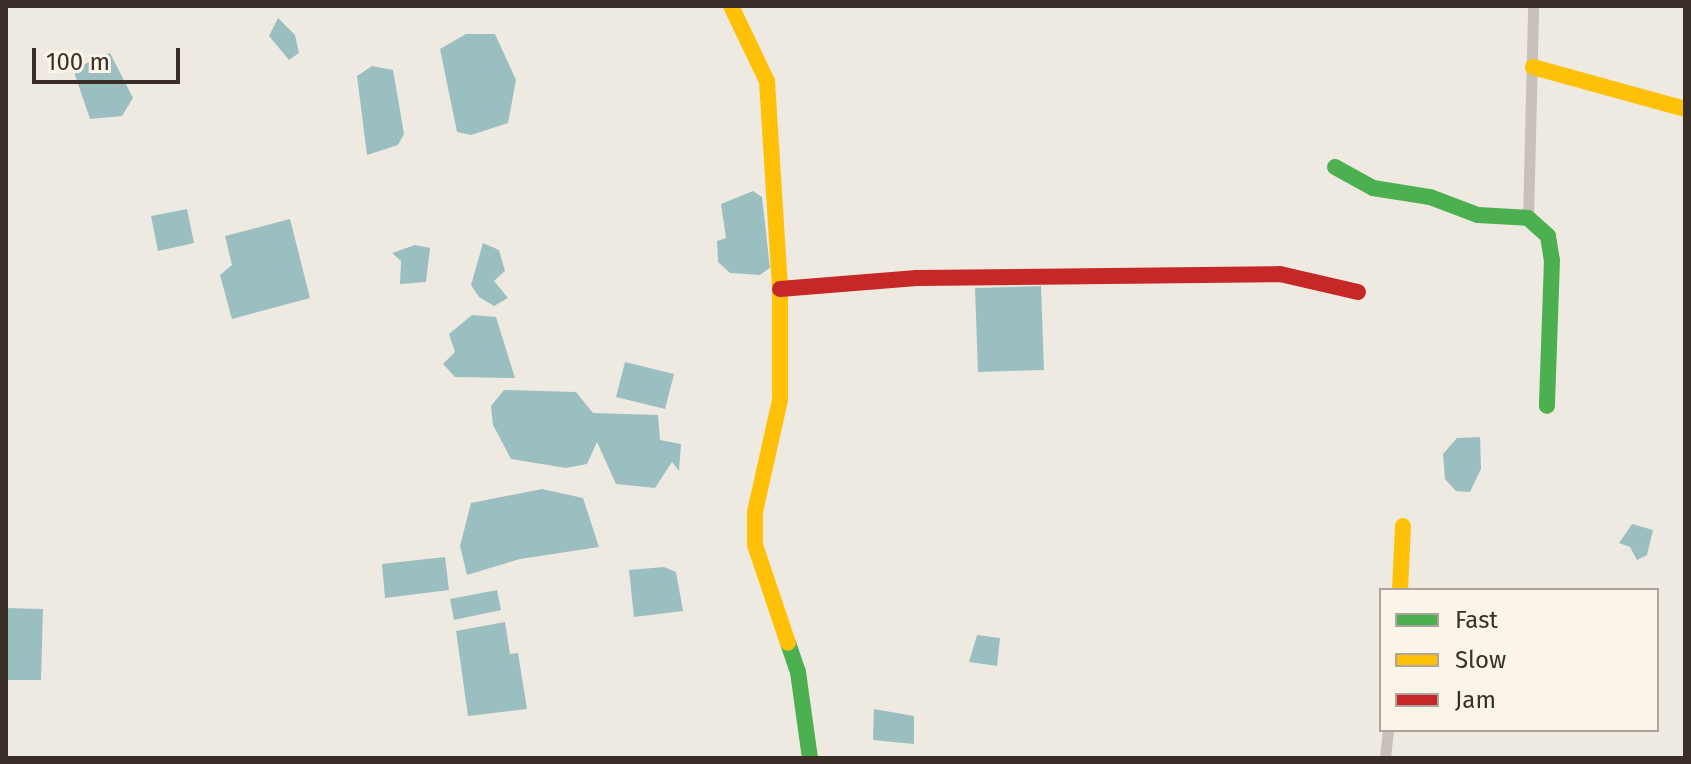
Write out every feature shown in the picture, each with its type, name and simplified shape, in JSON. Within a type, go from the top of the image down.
[{"type":"street","points":[[731,6],[767,81],[780,289],[780,400],[755,512],[755,545],[798,672],[810,758]]},
{"type":"street","points":[[1528,218],[1533,6]]},
{"type":"street","points":[[1533,67],[1685,109]]},
{"type":"street","points":[[1335,167],[1373,188],[1430,197],[1478,215],[1528,218],[1548,236],[1552,260],[1547,406]]},
{"type":"street","points":[[780,289],[917,278],[1280,274],[1358,292]]},
{"type":"street","points":[[1400,588],[1403,526]]},
{"type":"street","points":[[1385,758],[1388,732]]},
{"type":"water","points":[[278,18],[295,35],[299,53],[289,60],[269,36]]},
{"type":"water","points":[[466,34],[495,34],[516,80],[508,123],[471,135],[457,132],[440,49]]},
{"type":"water","points":[[110,53],[133,98],[122,116],[90,119],[73,69]]},
{"type":"water","points":[[372,66],[393,70],[404,134],[398,145],[367,155],[357,76]]},
{"type":"water","points":[[753,191],[762,197],[770,268],[760,275],[730,273],[718,262],[717,241],[726,238],[721,204]]},
{"type":"water","points":[[187,209],[194,243],[158,251],[151,216]]},
{"type":"water","points":[[290,219],[310,298],[232,319],[220,275],[232,265],[225,236]]},
{"type":"water","points":[[483,243],[499,250],[505,271],[494,281],[508,298],[494,306],[479,297],[471,285]]},
{"type":"water","points":[[415,245],[430,248],[426,282],[400,284],[401,261],[392,253]]},
{"type":"water","points":[[1041,286],[1044,370],[978,372],[975,288]]},
{"type":"water","points":[[472,315],[496,317],[515,378],[455,377],[443,364],[455,352],[449,334]]},
{"type":"water","points":[[625,362],[674,374],[665,409],[616,397]]},
{"type":"water","points":[[504,390],[576,392],[593,413],[658,415],[660,440],[681,444],[679,471],[672,462],[655,488],[616,484],[597,442],[587,464],[566,468],[511,459],[493,425],[491,406]]},
{"type":"water","points":[[1480,437],[1481,469],[1470,492],[1456,491],[1445,479],[1443,454],[1457,438]]},
{"type":"water","points":[[542,489],[583,498],[599,547],[520,559],[467,575],[460,546],[471,503]]},
{"type":"water","points":[[1632,524],[1653,530],[1647,555],[1637,560],[1630,547],[1619,543]]},
{"type":"water","points":[[445,557],[449,590],[385,598],[382,564]]},
{"type":"water","points":[[664,567],[676,572],[683,611],[634,617],[629,570]]},
{"type":"water","points":[[497,590],[501,610],[454,620],[450,599]]},
{"type":"water","points":[[6,608],[43,609],[41,680],[6,680]]},
{"type":"water","points":[[505,622],[510,654],[518,653],[527,709],[468,716],[456,631]]},
{"type":"water","points":[[977,635],[1000,638],[997,666],[969,662]]},
{"type":"water","points":[[874,709],[914,716],[914,744],[873,740]]},
{"type":"traffic: fast","points":[[1335,167],[1373,188],[1430,197],[1478,215],[1528,218],[1548,236],[1552,260],[1547,406]]},
{"type":"traffic: fast","points":[[788,643],[798,672],[810,758]]},
{"type":"traffic: slow","points":[[731,6],[767,81],[780,289],[780,400],[755,512],[755,545],[788,643]]},
{"type":"traffic: slow","points":[[1533,67],[1685,109]]},
{"type":"traffic: slow","points":[[1400,588],[1403,526]]},
{"type":"traffic: jam","points":[[780,289],[917,278],[1280,274],[1358,292]]}]
